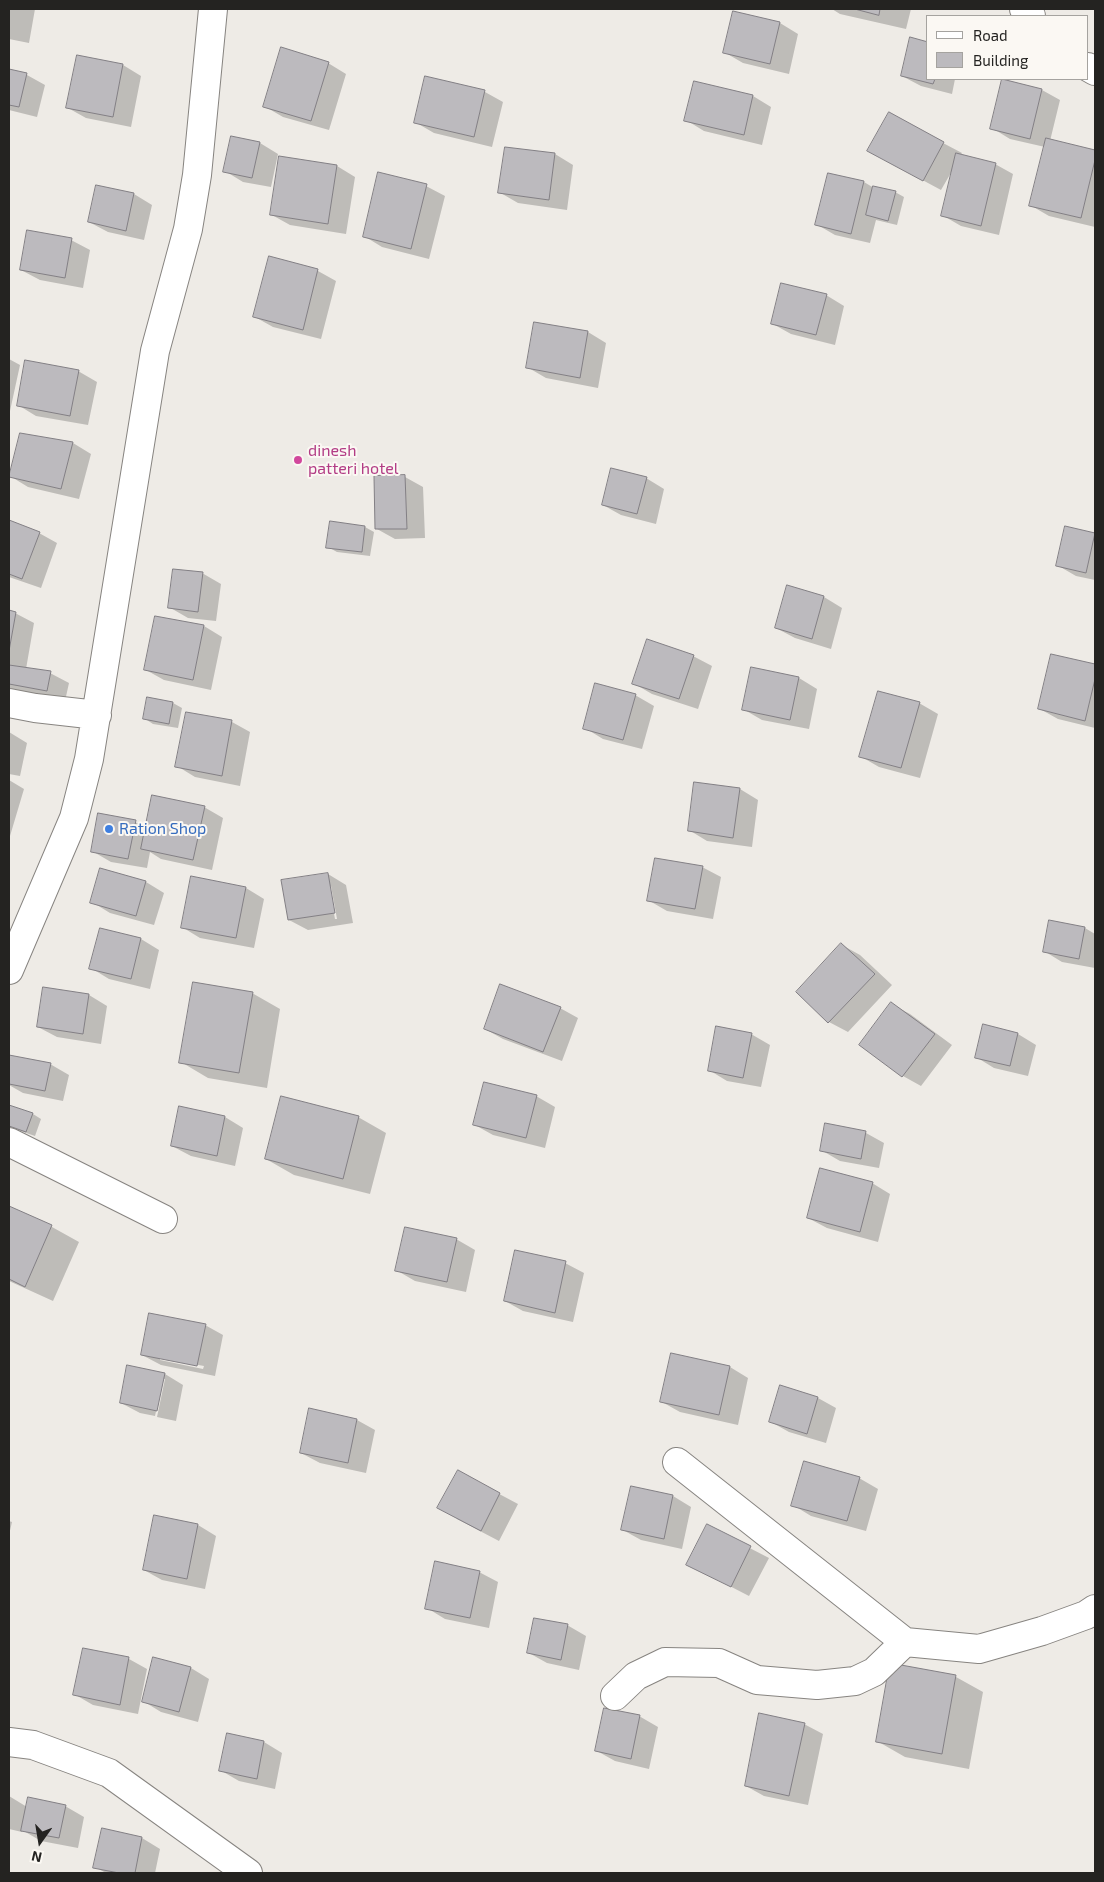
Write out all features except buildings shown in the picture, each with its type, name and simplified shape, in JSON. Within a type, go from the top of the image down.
[{"type":"street","points":[[9,970],[74,818],[89,759],[155,351],[190,220],[197,175],[213,9]]},
{"type":"street","points":[[9,703],[97,715]]},
{"type":"street","points":[[9,1142],[163,1218]]},
{"type":"street","points":[[677,1462],[906,1642],[979,1649],[1042,1631],[1086,1615],[1095,1608]]},
{"type":"street","points":[[615,1696],[636,1676],[665,1662],[719,1663],[757,1680],[817,1685],[855,1681],[874,1672],[906,1642]]},
{"type":"street","points":[[9,1742],[33,1745],[109,1773],[248,1873]]},
{"type":"place","name":"dinesh patteri hotel","points":[[298,460]]},
{"type":"place","name":"Ration Shop","points":[[109,829]]}]
